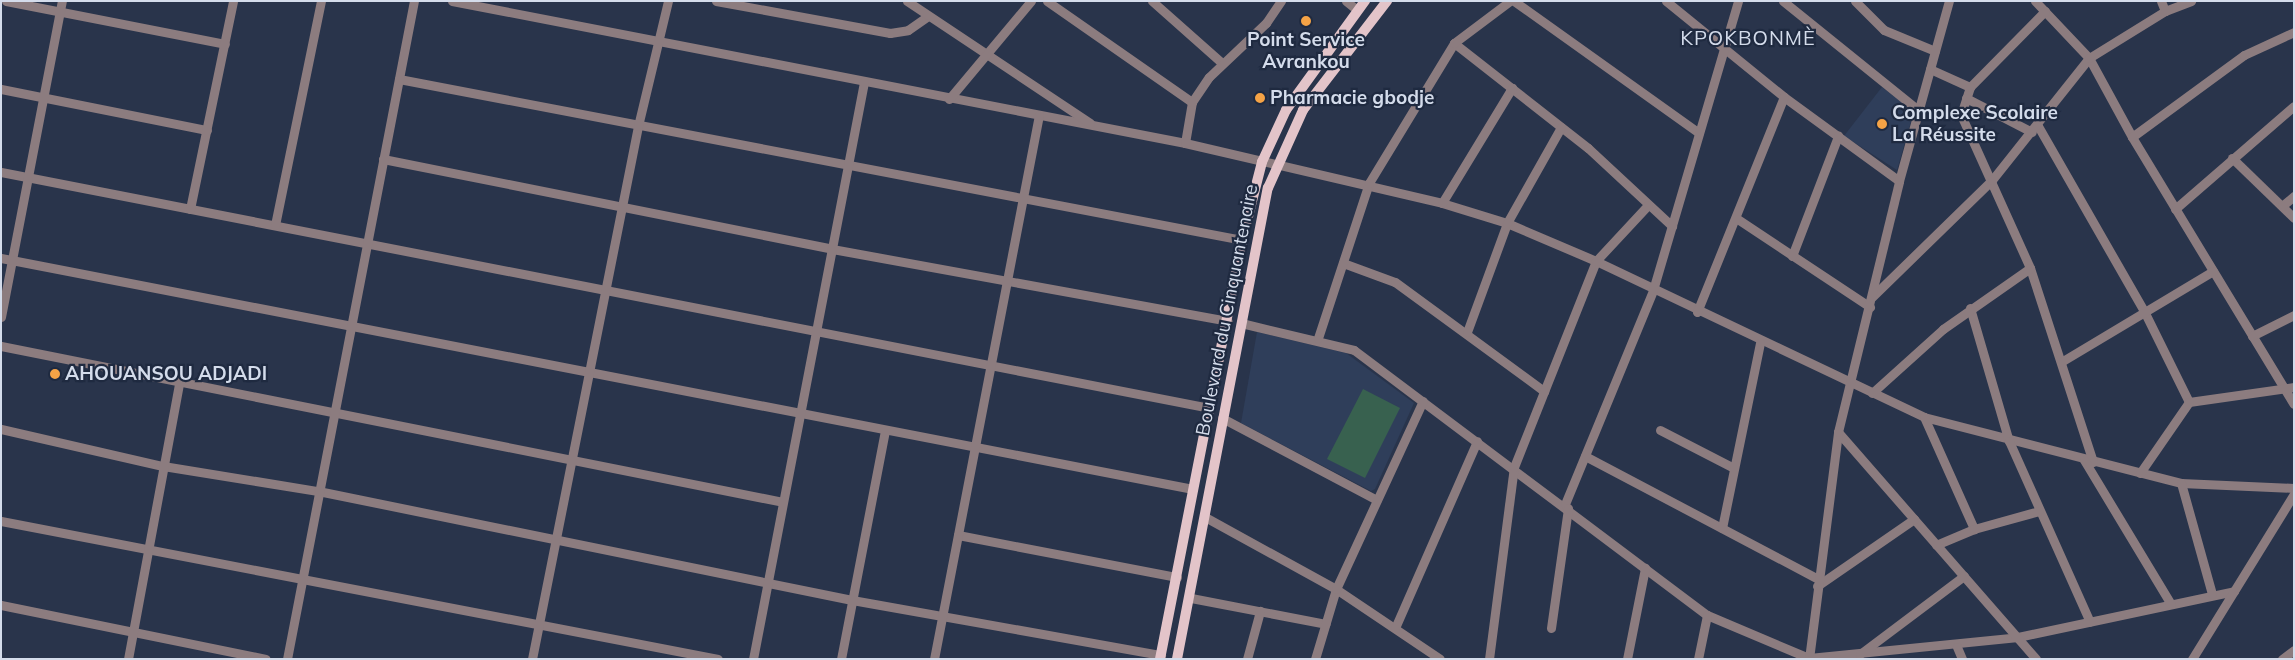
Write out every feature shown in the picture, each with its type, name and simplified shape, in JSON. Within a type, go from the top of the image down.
[{"type":"main road","name":"Boulevard du Cinquantenaire","points":[[1160,657],[1242,240],[1262,162],[1286,110],[1365,1]]},
{"type":"main road","name":"Boulevard du Cinquantenaire","points":[[1177,659],[1206,518],[1222,418],[1241,323],[1276,165],[1303,110],[1387,1]]},
{"type":"street","points":[[6,1],[224,44]]},
{"type":"street","points":[[1,317],[62,1]]},
{"type":"street","points":[[190,209],[233,1]]},
{"type":"street","points":[[275,226],[321,1]]},
{"type":"street","points":[[287,659],[333,412],[414,1]]},
{"type":"street","points":[[452,1],[1185,143],[1262,162],[1369,184],[1442,203],[1507,223],[1596,261],[1760,343],[1924,417],[2009,441],[2180,483],[2294,488]]},
{"type":"street","points":[[532,659],[570,458],[638,126],[656,41],[668,1]]},
{"type":"street","points":[[716,1],[890,32],[908,30],[928,16]]},
{"type":"street","points":[[908,1],[1092,125]]},
{"type":"street","points":[[950,99],[985,53],[1031,1]]},
{"type":"street","points":[[1047,1],[1192,102]]},
{"type":"street","points":[[1152,1],[1222,63]]},
{"type":"street","points":[[1185,143],[1192,102],[1222,63],[1266,23],[1281,1]]},
{"type":"street","points":[[1346,1],[1357,10]]},
{"type":"street","points":[[1318,338],[1369,184],[1454,43],[1512,1],[1699,133]]},
{"type":"street","points":[[1666,1],[1725,46],[1784,97],[1899,181]]},
{"type":"street","points":[[1551,628],[1566,506],[1653,290],[1738,1]]},
{"type":"street","points":[[1783,1],[1918,110]]},
{"type":"street","points":[[1855,1],[1884,30],[1935,51]]},
{"type":"street","points":[[1809,658],[1817,582],[1838,432],[1852,385],[1899,181],[1949,1]]},
{"type":"street","points":[[2034,1],[2089,58],[2132,138],[2294,404]]},
{"type":"street","points":[[2161,1],[2165,11]]},
{"type":"street","points":[[1872,297],[1992,180],[2035,129],[2089,58],[2165,11],[2192,1]]},
{"type":"street","points":[[2044,11],[1970,87],[1961,115],[1964,130],[1992,180],[2030,268],[2061,362],[2089,461],[2171,604]]},
{"type":"street","points":[[2132,138],[2244,55],[2294,32]]},
{"type":"street","points":[[1454,43],[1561,127],[1672,226]]},
{"type":"street","points":[[1930,69],[1970,87]]},
{"type":"street","points":[[399,79],[1242,240]]},
{"type":"street","points":[[752,659],[864,82]]},
{"type":"street","points":[[1442,203],[1512,88]]},
{"type":"street","points":[[1,89],[206,130]]},
{"type":"street","points":[[1697,312],[1784,97]]},
{"type":"street","points":[[1966,98],[2035,129],[2145,313],[2189,402]]},
{"type":"street","points":[[2175,209],[2294,106]]},
{"type":"street","points":[[934,659],[1039,115]]},
{"type":"street","points":[[1467,332],[1507,223],[1561,127]]},
{"type":"street","points":[[1792,256],[1838,136]]},
{"type":"street","points":[[383,158],[622,208],[832,249],[1227,321]]},
{"type":"street","points":[[2232,158],[2294,218]]},
{"type":"street","points":[[1,172],[1209,408]]},
{"type":"street","points":[[2282,206],[2294,196]]},
{"type":"street","points":[[1489,659],[1514,467],[1596,261],[1648,205]]},
{"type":"street","points":[[1736,218],[1870,308]]},
{"type":"street","points":[[1,258],[1193,489]]},
{"type":"street","points":[[1342,263],[1395,282],[1467,332],[1544,391]]},
{"type":"street","points":[[1872,393],[1970,308],[2030,268]]},
{"type":"street","points":[[2061,362],[2213,271]]},
{"type":"street","points":[[1970,308],[2009,441],[2090,622]]},
{"type":"street","points":[[2252,336],[2294,315]]},
{"type":"street","points":[[1241,323],[1318,338],[1354,350],[1514,467],[1708,615],[1809,658],[1860,654],[1905,654],[2018,638],[2212,594],[2234,591]]},
{"type":"street","points":[[1722,528],[1760,343]]},
{"type":"street","points":[[1,346],[783,502]]},
{"type":"street","points":[[128,659],[179,382]]},
{"type":"street","points":[[2140,473],[2189,402],[2285,391],[2294,386]]},
{"type":"street","points":[[1315,659],[1336,589],[1423,401]]},
{"type":"street","points":[[1924,417],[1974,529]]},
{"type":"street","points":[[1222,418],[1377,500]]},
{"type":"street","points":[[1,429],[163,466],[318,491],[554,542],[1160,657]]},
{"type":"street","points":[[841,659],[886,430]]},
{"type":"street","points":[[1660,430],[1734,468]]},
{"type":"street","points":[[1838,432],[2036,659]]},
{"type":"street","points":[[1395,628],[1477,441]]},
{"type":"street","points":[[1585,456],[1722,528],[1817,582]]},
{"type":"street","points":[[2180,483],[2212,594]]},
{"type":"street","points":[[2192,659],[2294,494]]},
{"type":"street","points":[[1936,544],[1974,529],[2039,510]]},
{"type":"street","points":[[1206,518],[1336,589],[1440,659]]},
{"type":"street","points":[[1817,582],[1914,519]]},
{"type":"street","points":[[1,521],[718,659]]},
{"type":"street","points":[[958,535],[1177,577]]},
{"type":"street","points":[[1627,659],[1645,568]]},
{"type":"street","points":[[1860,654],[1964,576]]},
{"type":"street","points":[[1190,598],[1326,624]]},
{"type":"street","points":[[1,605],[266,659]]},
{"type":"street","points":[[1247,659],[1260,611]]},
{"type":"street","points":[[1698,659],[1708,615]]},
{"type":"street","points":[[1957,647],[1962,659]]},
{"type":"street","points":[[2282,659],[2294,650]]},
{"type":"shaded area","name":"Complexe Scolaire La Réussite","points":[[1882,87],[1914,111],[1897,170],[1844,136]]},
{"type":"shaded area","points":[[1257,332],[1346,353],[1414,403],[1375,489],[1371,491],[1241,423]]},
{"type":"green space","points":[[1363,389],[1400,408],[1365,478],[1327,459]]},
{"type":"place","name":"Point Service Avrankou","points":[[1306,21]]},
{"type":"place","name":"Pharmacie gbodje","points":[[1260,98]]},
{"type":"place","name":"Complexe Scolaire La Réussite","points":[[1882,124]]},
{"type":"place","name":"AHOUANSOU ADJADI","points":[[55,374]]},
{"type":"district","name":"KPOKBONMÈ","points":[[1748,37]]}]
